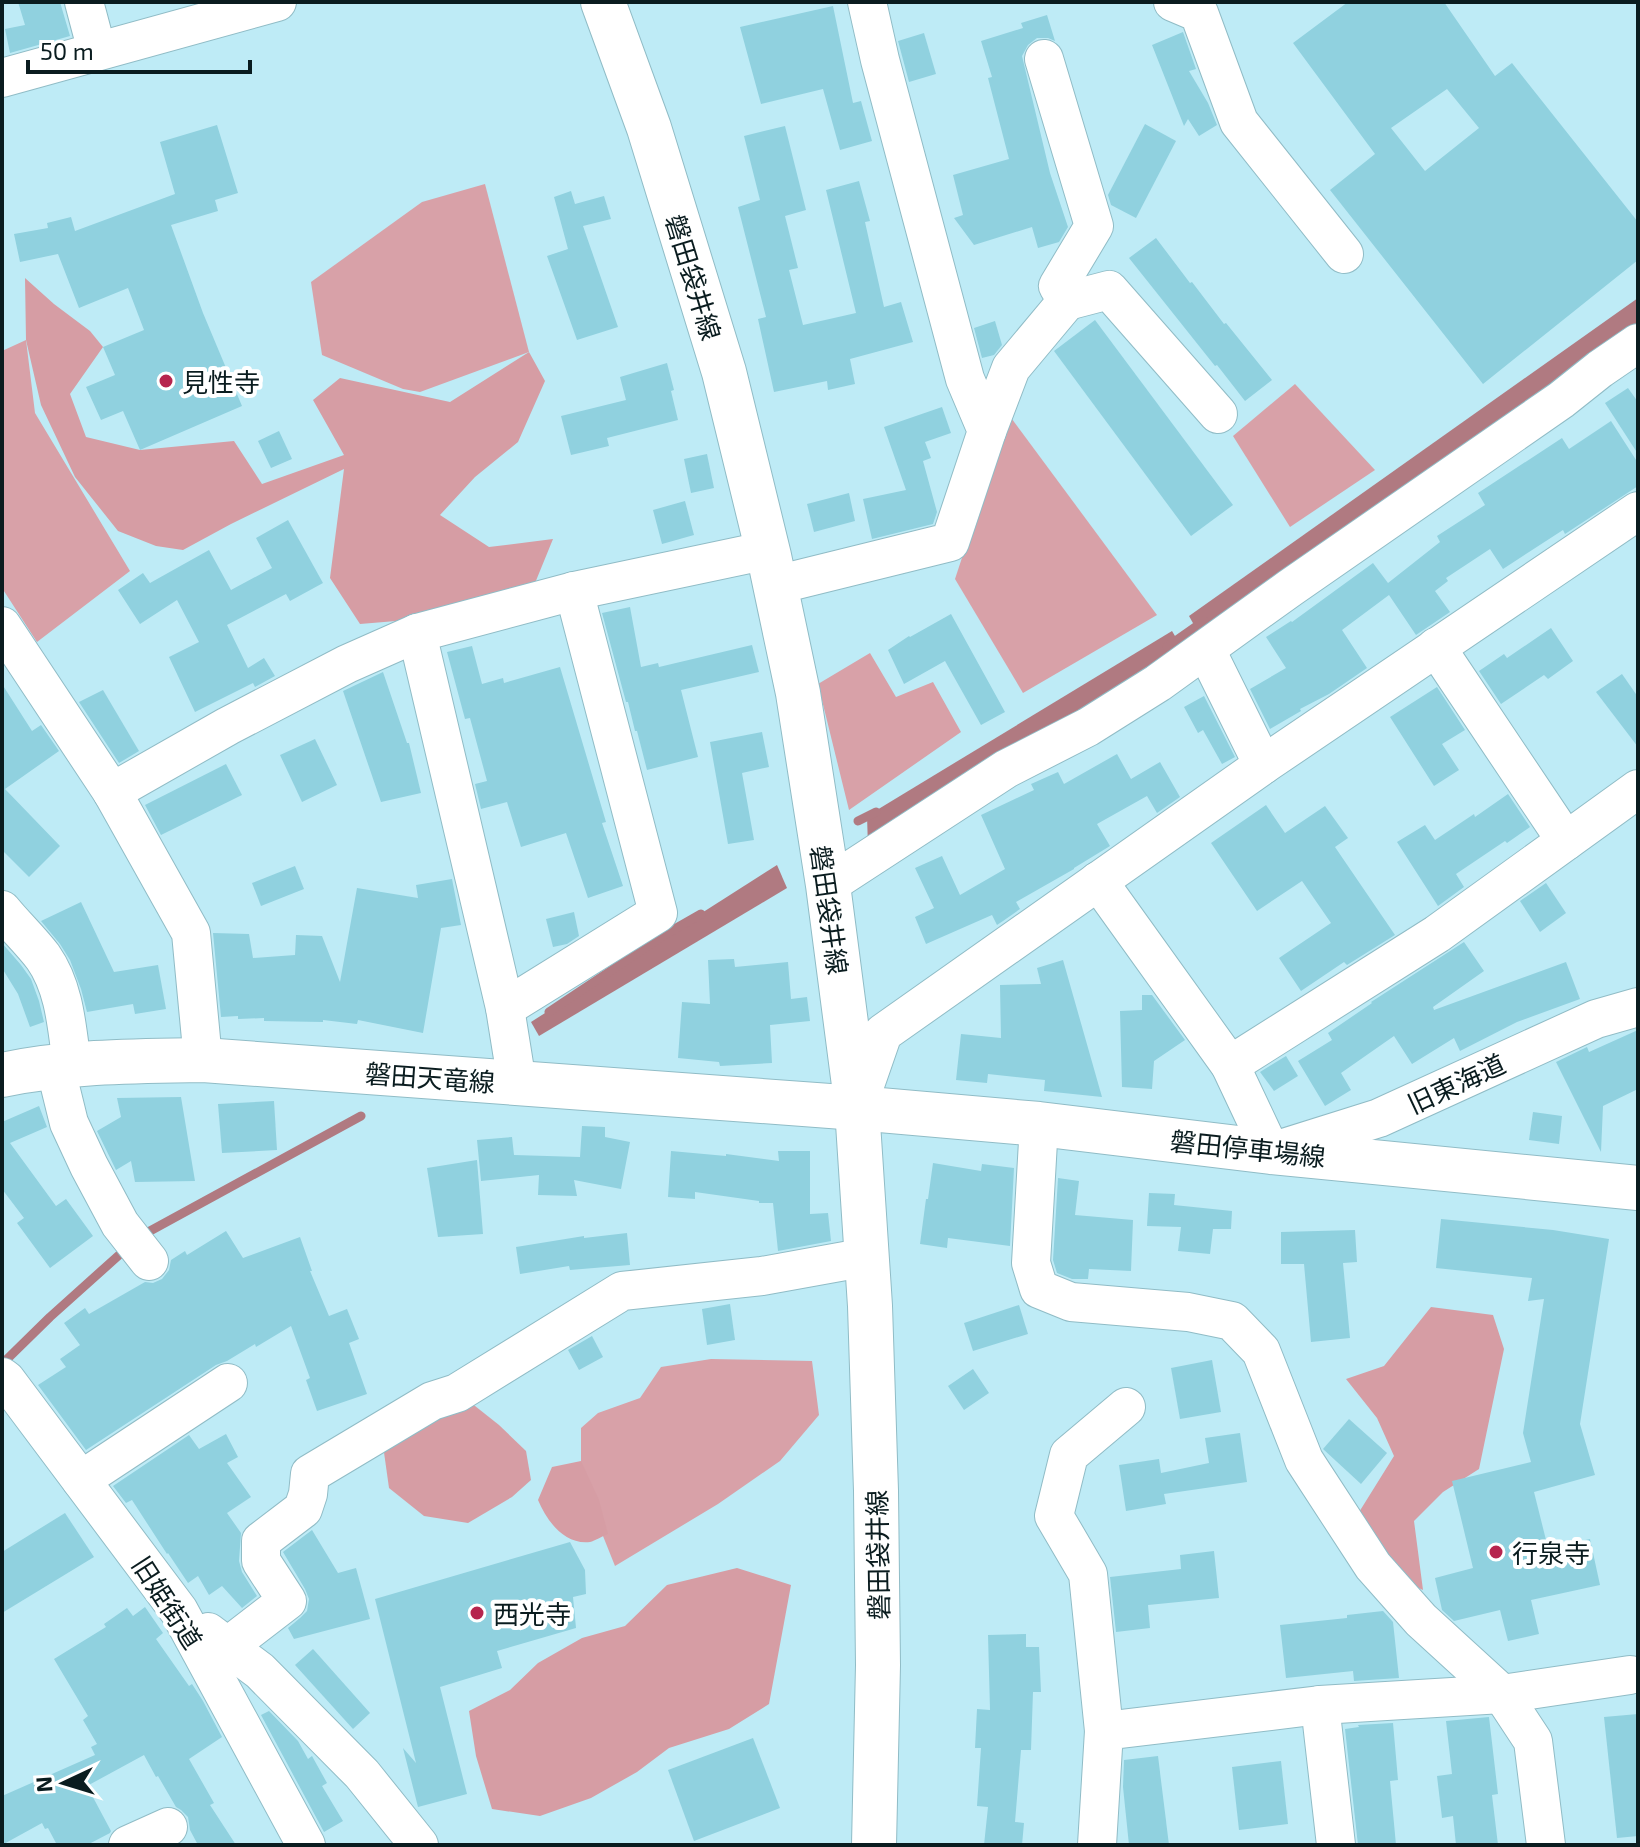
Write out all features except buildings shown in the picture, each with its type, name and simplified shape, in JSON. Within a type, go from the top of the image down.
[{"type":"main road","name":"磐田袋井線","points":[[603,2],[649,128],[724,372],[772,568],[798,693],[828,885],[857,1108],[867,1257],[877,1507],[878,1665],[874,1845]]},
{"type":"main road","name":"磐田天竜線","points":[[2,1075],[105,1062],[203,1060],[857,1108]]},
{"type":"main road","name":"磐田停車場線","points":[[857,1108],[1039,1124],[1271,1152],[1638,1188]]},
{"type":"street","points":[[84,2],[97,51]]},
{"type":"street","points":[[2,78],[277,2]]},
{"type":"street","points":[[867,2],[965,379],[987,431]]},
{"type":"street","points":[[1173,2],[1199,13],[1239,122],[1344,254]]},
{"type":"street","points":[[1044,59],[1094,226],[1058,286],[1067,301]]},
{"type":"street","points":[[112,792],[228,726],[334,671],[417,633],[574,591],[772,568],[950,542],[1011,368],[1067,301],[1109,290],[1218,414]]},
{"type":"street","points":[[828,885],[1006,769],[1088,727],[1158,683],[1638,343]]},
{"type":"street","points":[[857,1108],[883,1033],[1263,765],[1638,511]]},
{"type":"street","points":[[505,1008],[658,913],[574,591]]},
{"type":"street","points":[[2,626],[112,792],[191,933],[203,1060]]},
{"type":"street","points":[[417,633],[505,1008],[517,1083]]},
{"type":"street","points":[[1436,647],[1566,841]]},
{"type":"street","points":[[1206,650],[1263,765]]},
{"type":"street","points":[[1230,1065],[1437,934],[1638,789]]},
{"type":"street","points":[[1098,881],[1230,1065],[1271,1152]]},
{"type":"street","points":[[2,910],[44,959],[57,983],[65,1016],[64,1066],[69,1123],[120,1224],[149,1261]]},
{"type":"street","name":"旧東海道","points":[[1271,1152],[1379,1118],[1596,1019],[1638,1007]]},
{"type":"street","points":[[1039,1124],[1031,1263],[1039,1289],[1071,1302],[1188,1312],[1232,1321],[1261,1351],[1304,1460],[1373,1566],[1421,1620],[1502,1694],[1533,1741],[1546,1845]]},
{"type":"street","points":[[227,1647],[287,1601],[261,1561],[261,1541],[303,1509],[310,1474],[432,1401],[457,1393],[622,1291],[762,1276],[867,1257]]},
{"type":"street","name":"旧姫街道","points":[[4,1378],[179,1611],[306,1845]]},
{"type":"street","points":[[81,1480],[228,1383]]},
{"type":"street","points":[[1097,1845],[1104,1731],[1088,1574],[1054,1516],[1069,1455],[1126,1407]]},
{"type":"street","points":[[179,1611],[260,1671],[362,1774],[419,1845]]},
{"type":"street","points":[[1104,1731],[1320,1705],[1502,1694],[1630,1675]]},
{"type":"street","points":[[1320,1705],[1336,1845]]},
{"type":"street","points":[[128,1845],[168,1827]]},
{"type":"shaded area","points":[[485,184],[529,352],[420,392],[403,389],[322,355],[311,282],[422,202]]},
{"type":"shaded area","points":[[25,278],[90,331],[103,347],[70,394],[86,437],[140,450],[234,441],[262,484],[344,455],[313,400],[340,378],[450,402],[529,352],[545,381],[518,442],[475,477],[440,515],[489,547],[553,539],[533,588],[420,619],[360,624],[330,578],[344,469],[183,550],[156,546],[118,531],[75,477],[41,405],[26,340]]},
{"type":"shaded area","points":[[1638,298],[1638,338],[1203,641],[1189,616]]},
{"type":"shaded area","points":[[26,340],[35,413],[130,571],[37,642],[2,588],[2,351]]},
{"type":"shaded area","points":[[1295,384],[1375,470],[1290,527],[1233,436]]},
{"type":"shaded area","points":[[1009,415],[1157,615],[1023,693],[955,579]]},
{"type":"shaded area","points":[[1172,631],[1190,661],[868,848],[867,816]]},
{"type":"shaded area","points":[[870,653],[896,697],[933,682],[961,732],[849,810],[818,684]]},
{"type":"shaded area","points":[[777,865],[787,888],[539,1036],[531,1022]]},
{"type":"shaded area","points":[[1431,1307],[1493,1315],[1504,1349],[1479,1469],[1443,1492],[1414,1521],[1423,1590],[1386,1573],[1356,1517],[1394,1456],[1377,1418],[1346,1379],[1384,1366]]},
{"type":"shaded area","points":[[711,1359],[812,1361],[819,1415],[780,1461],[718,1504],[615,1566],[581,1481],[581,1428],[598,1413],[640,1398],[661,1367]]},
{"type":"shaded area","points":[[470,1402],[526,1451],[531,1480],[512,1497],[468,1523],[424,1516],[389,1488],[381,1431]]},
{"type":"shaded area","points":[[581,1461],[599,1500],[608,1534],[590,1542],[564,1536],[546,1516],[538,1500],[552,1467]]},
{"type":"shaded area","points":[[737,1568],[791,1585],[769,1704],[729,1729],[669,1748],[637,1772],[591,1798],[540,1816],[492,1809],[476,1756],[469,1711],[510,1690],[538,1663],[582,1638],[625,1626],[667,1585]]},
{"type":"waterway","points":[[1167,647],[1204,621]]},
{"type":"waterway","points":[[858,821],[876,812]]},
{"type":"waterway","points":[[549,1012],[701,914]]},
{"type":"waterway","points":[[139,1237],[361,1116]]},
{"type":"waterway","points":[[2,1364],[128,1247]]},
{"type":"place","name":"見性寺","points":[[166,381]]},
{"type":"place","name":"行泉寺","points":[[1496,1552]]},
{"type":"place","name":"西光寺","points":[[477,1613]]}]
